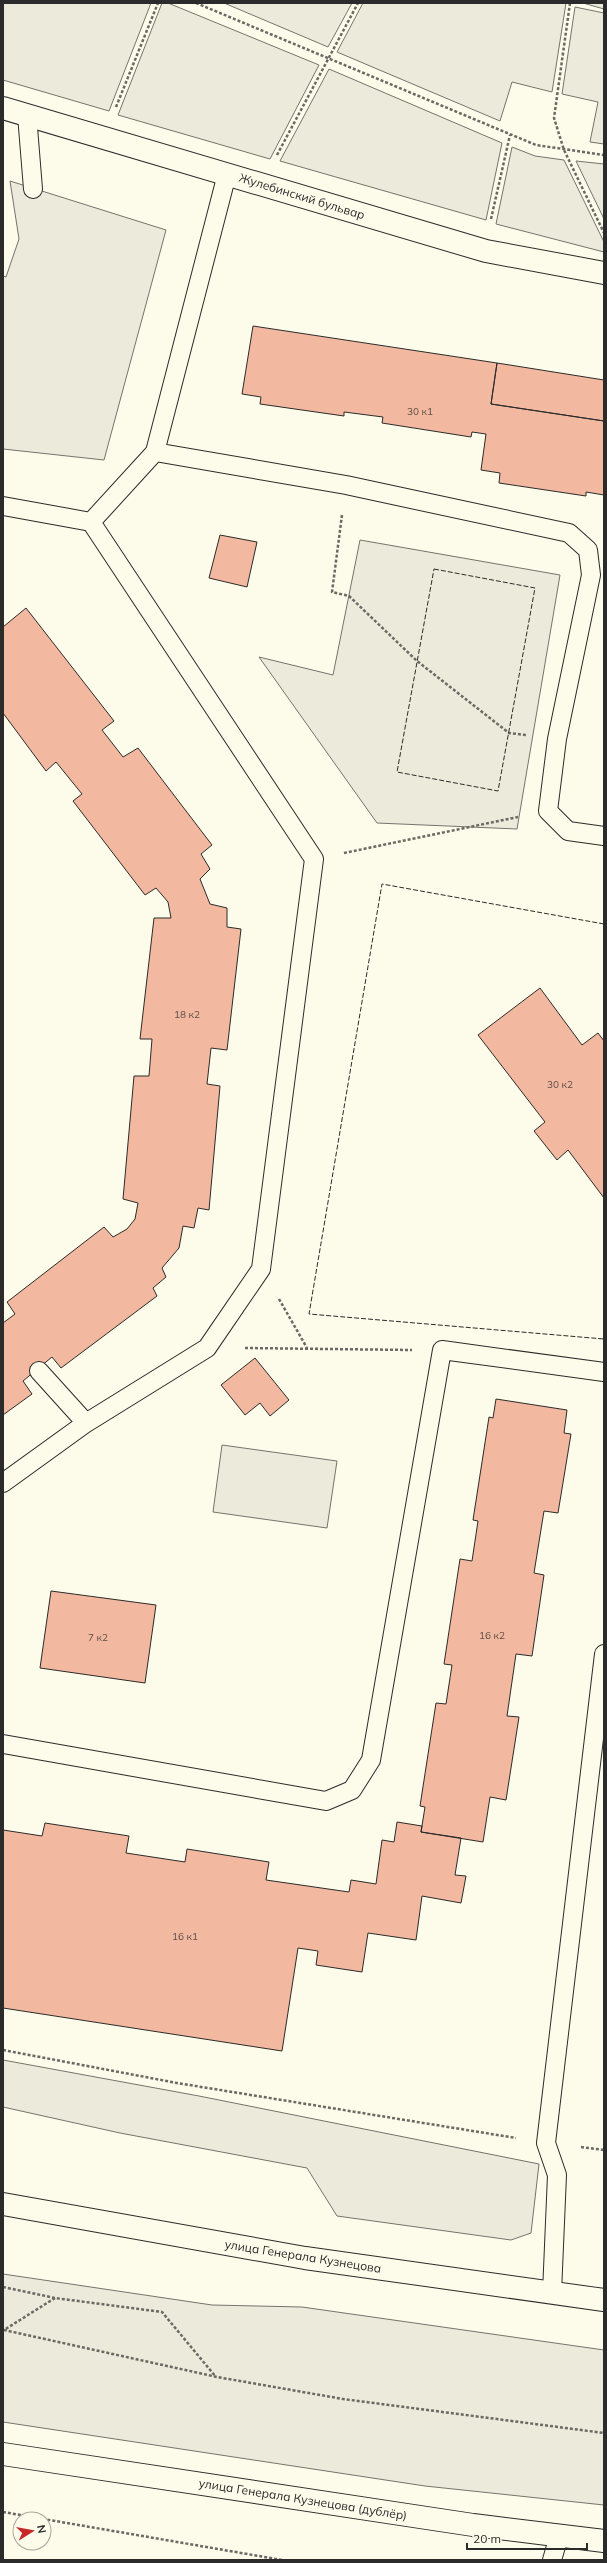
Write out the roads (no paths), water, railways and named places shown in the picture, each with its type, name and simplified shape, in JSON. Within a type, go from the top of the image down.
[{"type":"street","name":"Жулебинский бульвар","points":[[3,108],[486,251],[604,273]]},
{"type":"street","name":"улица Генерала Кузнецова","points":[[3,2204],[305,2258],[604,2300]]},
{"type":"street","name":"улица Генерала Кузнецова (дублёр)","points":[[3,2454],[559,2536],[604,2541]]},
{"type":"lane","points":[[27,115],[32,188]]},
{"type":"lane","points":[[91,522],[155,452],[227,174]]},
{"type":"lane","points":[[155,452],[346,485],[569,533],[588,550],[591,575],[557,739],[548,811],[568,830],[604,836]]},
{"type":"lane","points":[[3,506],[91,522],[314,859],[261,1269],[207,1348],[86,1423],[3,1483]]},
{"type":"lane","points":[[3,1744],[326,1801],[352,1790],[371,1760],[442,1350],[604,1372]]},
{"type":"lane","points":[[39,1371],[86,1423]]},
{"type":"lane","points":[[552,2293],[557,2175],[546,2143],[604,1654]]},
{"type":"lane","points":[[552,2560],[559,2536]]}]
